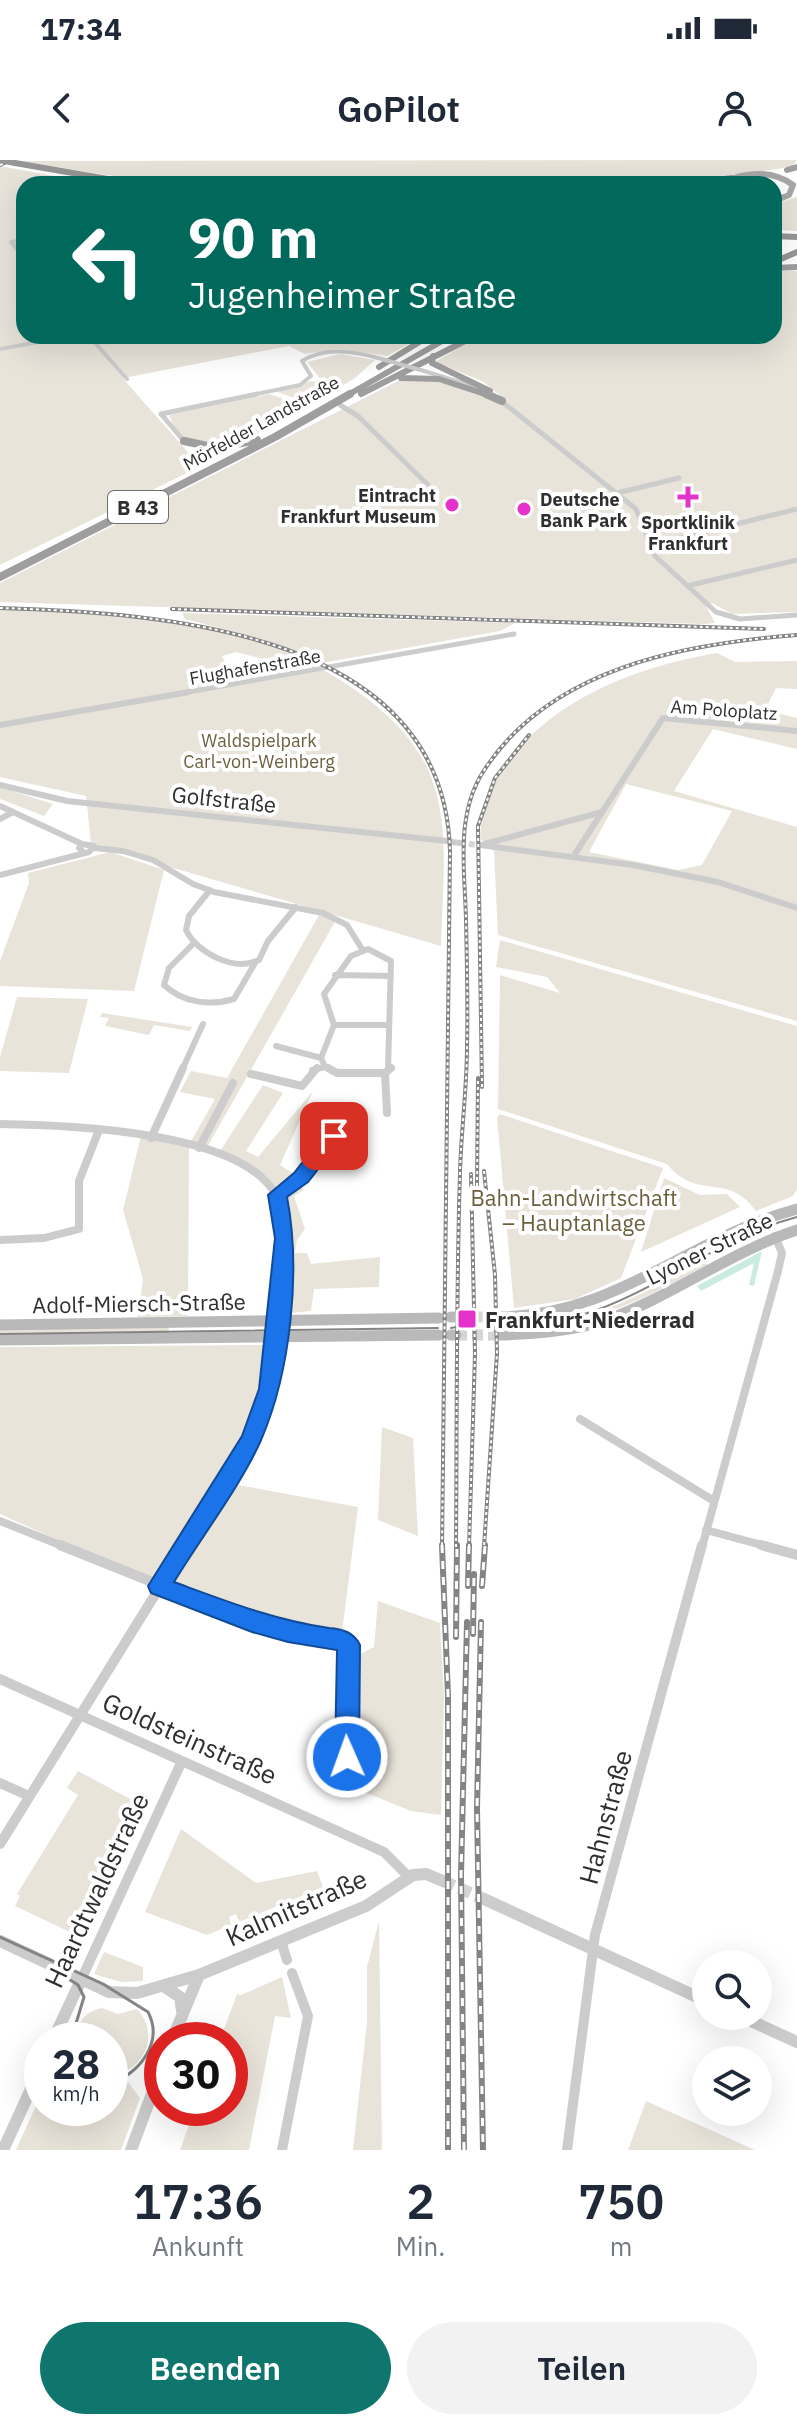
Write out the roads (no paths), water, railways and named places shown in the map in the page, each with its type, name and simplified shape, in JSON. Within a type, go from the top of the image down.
[{"type":"highway","points":[[0,162],[87,176]]},
{"type":"highway","points":[[13,164],[75,176]]},
{"type":"highway","points":[[787,170],[797,167]]},
{"type":"highway","points":[[370,374],[417,344]]},
{"type":"highway","name":"Mörfelder Landstraße","points":[[0,574],[260,439],[426,344]]},
{"type":"highway","name":"Mörfelder Landstraße","points":[[0,574],[275,437],[437,344]]},
{"type":"highway","points":[[275,437],[458,344]]},
{"type":"highway","points":[[433,356],[432,363],[481,384],[502,401]]},
{"type":"highway","points":[[379,385],[415,376],[470,388],[502,401]]},
{"type":"highway","points":[[184,441],[217,448],[260,439]]},
{"type":"highway","points":[[184,441],[209,458],[201,470]]},
{"type":"main road","points":[[749,176],[787,170]]},
{"type":"main road","points":[[758,175],[769,176]]},
{"type":"main road","name":"Lyoner Straße","points":[[499,1317],[550,1314],[580,1307],[756,1220],[792,1210]]},
{"type":"main road","name":"Lyoner Straße","points":[[500,1335],[553,1331],[606,1319],[717,1263],[775,1236],[797,1230]]},
{"type":"main road","points":[[709,1243],[702,1254],[708,1261],[717,1263]]},
{"type":"main road","name":"Adolf-Miersch-Straße","points":[[0,1325],[448,1317]]},
{"type":"main road","name":"Adolf-Miersch-Straße","points":[[0,1340],[448,1335]]},
{"type":"street","points":[[0,349],[27,344]]},
{"type":"street","points":[[96,344],[127,379]]},
{"type":"street","points":[[184,441],[161,414],[300,385],[311,373],[303,359],[342,352],[424,371],[482,389],[502,401],[617,493],[645,520],[648,546],[656,559],[722,615],[797,615]]},
{"type":"street","points":[[340,405],[360,417],[428,485]]},
{"type":"street","points":[[617,493],[679,478]]},
{"type":"street","points":[[648,546],[797,509]]},
{"type":"street","points":[[687,586],[797,560]]},
{"type":"street","points":[[741,573],[751,581]]},
{"type":"street","name":"Flughafenstraße","points":[[0,725],[514,634]]},
{"type":"street","name":"Am Poloplatz","points":[[575,854],[666,716],[797,731]]},
{"type":"street","name":"Golfstraße","points":[[0,785],[67,801],[453,842]]},
{"type":"street","points":[[0,806],[82,848]]},
{"type":"street","points":[[0,819],[13,812]]},
{"type":"street","points":[[602,812],[480,845],[575,854],[718,882],[797,908]]},
{"type":"street","points":[[0,875],[82,848],[116,850],[163,865],[193,885],[296,907],[343,921],[362,949],[385,955],[391,961],[391,1068],[385,1073],[337,1073],[325,1067],[313,1069],[302,1086],[251,1074]]},
{"type":"street","points":[[210,890],[186,920],[186,930],[193,944],[221,958],[255,963]]},
{"type":"street","points":[[193,944],[169,968],[164,985],[173,992],[214,1004],[234,999],[263,955],[266,942],[296,907]]},
{"type":"street","points":[[325,1067],[321,1058],[334,1025],[323,1000],[345,959],[362,949]]},
{"type":"street","points":[[335,975],[391,976]]},
{"type":"street","points":[[151,1138],[203,1024]]},
{"type":"street","points":[[334,1025],[389,1025]]},
{"type":"street","points":[[276,1046],[321,1058]]},
{"type":"street","points":[[385,1073],[387,1113]]},
{"type":"street","points":[[199,1148],[233,1083]]},
{"type":"street","points":[[277,1195],[301,1177],[322,1155],[334,1136],[343,1106]]},
{"type":"street","points":[[0,1124],[99,1130],[151,1138],[199,1148],[241,1162],[277,1195],[285,1238],[279,1321],[269,1389],[250,1442],[0,1844]]},
{"type":"street","points":[[0,1240],[44,1238],[79,1229],[79,1181],[99,1130]]},
{"type":"street","points":[[792,1210],[797,1199]]},
{"type":"street","name":"Hahnstraße","points":[[567,2150],[594,1950],[782,1255],[775,1236]]},
{"type":"street","points":[[580,1419],[714,1501]]},
{"type":"street","points":[[0,1521],[252,1622],[288,1632],[341,1640],[348,1645],[346,1744],[356,1781]]},
{"type":"street","points":[[706,1530],[797,1555]]},
{"type":"street","name":"Goldsteinstraße","points":[[0,1679],[384,1852],[409,1877]]},
{"type":"street","name":"Haardtwaldstraße","points":[[61,2022],[182,1761]]},
{"type":"street","points":[[0,1783],[29,1796]]},
{"type":"street","points":[[409,1877],[422,1874],[443,1881]]},
{"type":"street","name":"Kalmitstraße","points":[[0,1941],[115,1994],[165,1987],[366,1906],[409,1877]]},
{"type":"street","points":[[484,1899],[692,1995]]},
{"type":"street","points":[[281,1941],[287,1960]]},
{"type":"street","points":[[282,2150],[308,2016],[292,1973]]},
{"type":"street","points":[[178,2022],[199,1975]]},
{"type":"street","points":[[165,1987],[180,1997],[182,2012]]},
{"type":"street","points":[[771,2030],[797,2042]]},
{"type":"street","points":[[3,2150],[24,2104]]},
{"type":"street","points":[[131,2150],[144,2115]]},
{"type":"tunnel","points":[[460,843],[480,845]]},
{"type":"tunnel","points":[[456,1317],[499,1317]]},
{"type":"tunnel","points":[[456,1335],[500,1335]]},
{"type":"tunnel","points":[[443,1881],[484,1899]]},
{"type":"tram line","points":[[500,1324],[561,1319],[597,1310],[745,1236],[797,1217]]},
{"type":"tram line","points":[[451,1328],[456,1327]]},
{"type":"tram line","points":[[0,1334],[438,1328]]},
{"type":"tram line","points":[[0,1937],[103,1984],[148,2012],[152,2023],[151,2046],[139,2065],[128,2074]]},
{"type":"tram line","points":[[64,1976],[78,1985],[84,1997],[76,2022]]},
{"type":"railway","points":[[0,165],[11,160]]},
{"type":"railway","points":[[0,608],[139,617],[214,629],[285,649],[349,679],[401,721],[436,778],[450,852],[442,1545]]},
{"type":"railway","points":[[172,609],[764,629]]},
{"type":"railway","points":[[456,1547],[457,1314],[467,1030],[464,844],[468,807],[474,789],[483,772],[511,737],[544,708],[581,685],[665,655],[753,639],[797,635]]},
{"type":"railway","points":[[482,1087],[478,826],[495,778],[529,735]]},
{"type":"railway","points":[[477,1186],[478,1078]]},
{"type":"railway","points":[[484,1171],[495,1275],[497,1353],[484,1547]]},
{"type":"railway","points":[[469,1547],[475,1354],[471,1174]]},
{"type":"railway","points":[[442,1545],[448,1696],[448,2150]]},
{"type":"railway","points":[[456,1637],[457,1545]]},
{"type":"railway","points":[[468,1586],[469,1545]]},
{"type":"railway","points":[[482,1586],[485,1545]]},
{"type":"railway","points":[[473,1634],[474,1574]]},
{"type":"railway","points":[[464,2150],[461,1875],[467,1622]]},
{"type":"railway","points":[[481,1622],[477,1809],[483,2150]]},
{"type":"place","name":"Sportklinik Frankfurt","points":[[688,497]]},
{"type":"place","name":"Eintracht Frankfurt Museum","points":[[452,505]]},
{"type":"place","name":"Deutsche Bank Park","points":[[524,509]]},
{"type":"place","name":"Frankfurt-Niederrad","points":[[467,1319]]},
{"type":"park label","name":"Waldspielpark Carl-von-Weinberg","points":[[259,750]]},
{"type":"park label","name":"Bahn-Landwirtschaft – Hauptanlage","points":[[574,1210]]}]
